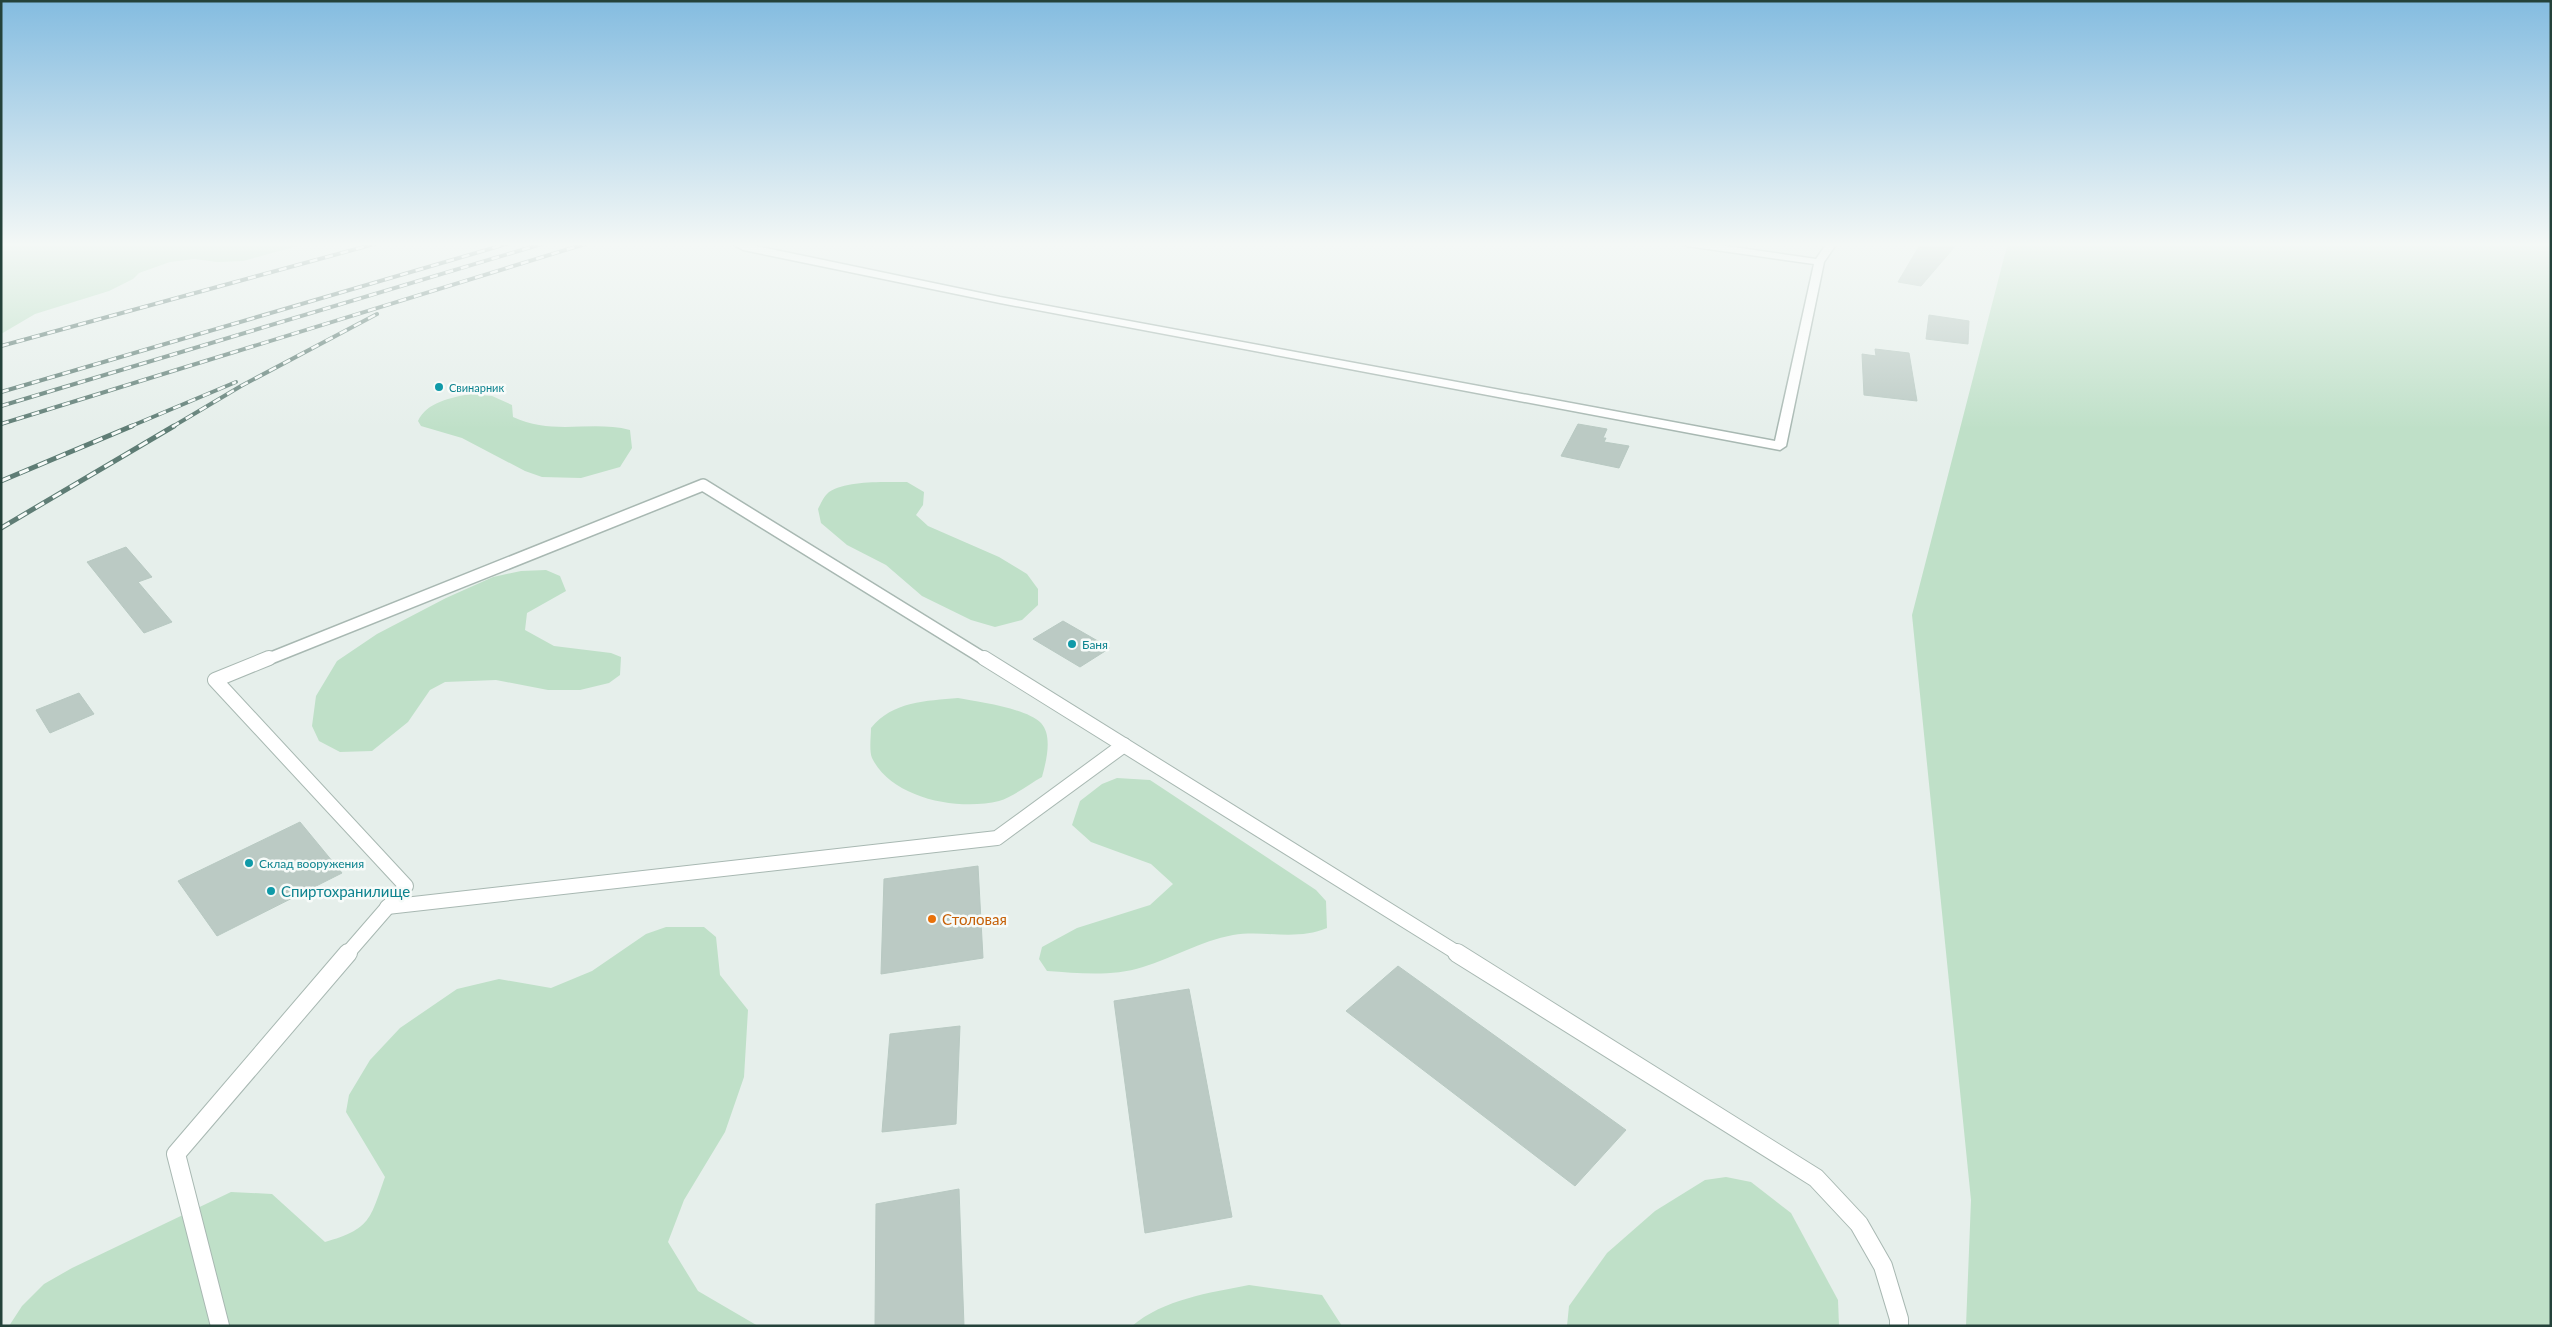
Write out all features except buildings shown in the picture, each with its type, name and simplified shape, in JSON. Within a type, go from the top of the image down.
[{"type":"street","points":[[1026,305],[1780,446],[1810,305]]},
{"type":"lane","points":[[220,1326],[176,1154],[386,907],[406,886],[215,680],[703,485],[1124,745],[1816,1178],[1859,1224],[1884,1266],[1899,1319],[1899,1326]]},
{"type":"lane","points":[[386,907],[997,838],[1124,745]]},
{"type":"green space","points":[[1,305],[64,305],[35,314],[1,334]]},
{"type":"green space","points":[[1992,305],[2551,305],[2551,1326],[1966,1326],[1971,1200],[1912,615]]},
{"type":"green space","points":[[470,394],[492,396],[512,405],[513,417],[528,423],[557,427],[601,426],[630,430],[632,448],[620,467],[581,478],[542,477],[525,471],[462,438],[421,426],[418,421],[427,409],[433,405],[447,399]]},
{"type":"green space","points":[[866,482],[907,482],[924,492],[923,505],[916,515],[928,526],[999,557],[1027,574],[1038,589],[1038,605],[1022,620],[995,627],[971,620],[922,596],[886,565],[847,545],[821,523],[818,509],[827,494],[837,488]]},
{"type":"green space","points":[[546,570],[560,576],[566,591],[527,613],[525,630],[554,646],[611,653],[621,657],[620,675],[609,683],[580,690],[548,690],[496,680],[445,682],[430,690],[408,722],[372,751],[340,752],[319,741],[312,726],[316,696],[337,661],[377,634],[446,598],[493,577],[521,571]]},
{"type":"green space","points":[[958,698],[1025,713],[1041,723],[1045,728],[1048,742],[1047,757],[1042,777],[999,801],[983,804],[965,804],[928,799],[910,792],[882,772],[872,758],[870,748],[871,728],[880,719],[889,712],[911,704]]},
{"type":"green space","points":[[1117,778],[1150,780],[1316,890],[1326,901],[1327,928],[1316,932],[1292,935],[1233,935],[1209,941],[1143,967],[1119,972],[1095,974],[1047,971],[1039,959],[1042,947],[1077,928],[1150,905],[1173,884],[1151,864],[1091,842],[1072,825],[1080,801],[1102,784]]},
{"type":"green space","points":[[666,927],[704,927],[716,937],[720,975],[748,1010],[744,1077],[725,1132],[684,1200],[668,1242],[698,1291],[758,1326],[9,1326],[22,1306],[44,1284],[72,1268],[231,1192],[272,1194],[325,1242],[352,1232],[360,1227],[372,1213],[385,1177],[346,1112],[349,1095],[370,1060],[400,1028],[457,989],[499,979],[551,988],[592,971],[646,934]]},
{"type":"green space","points":[[1726,1177],[1751,1182],[1791,1213],[1838,1300],[1839,1326],[1567,1326],[1569,1306],[1607,1253],[1655,1211],[1705,1180]]},
{"type":"green space","points":[[1249,1285],[1322,1295],[1342,1326],[1132,1326],[1158,1309],[1173,1303],[1203,1294]]},
{"type":"railway","points":[[1,346],[151,305]]},
{"type":"railway","points":[[1,392],[298,305]]},
{"type":"railway","points":[[1,406],[338,305]]},
{"type":"railway","points":[[1,424],[387,305]]},
{"type":"railway","points":[[172,427],[241,386],[377,314]]},
{"type":"railway","points":[[129,427],[236,382]]},
{"type":"railway","points":[[1,481],[132,426]]},
{"type":"railway","points":[[1,528],[174,426]]},
{"type":"place","name":"Свинарник","points":[[439,387]]},
{"type":"place","name":"Баня","points":[[1072,644]]},
{"type":"place","name":"Склад вооружения","points":[[249,863]]},
{"type":"place","name":"Спиртохранилище","points":[[271,891]]},
{"type":"place","name":"Столовая","points":[[932,919]]}]
